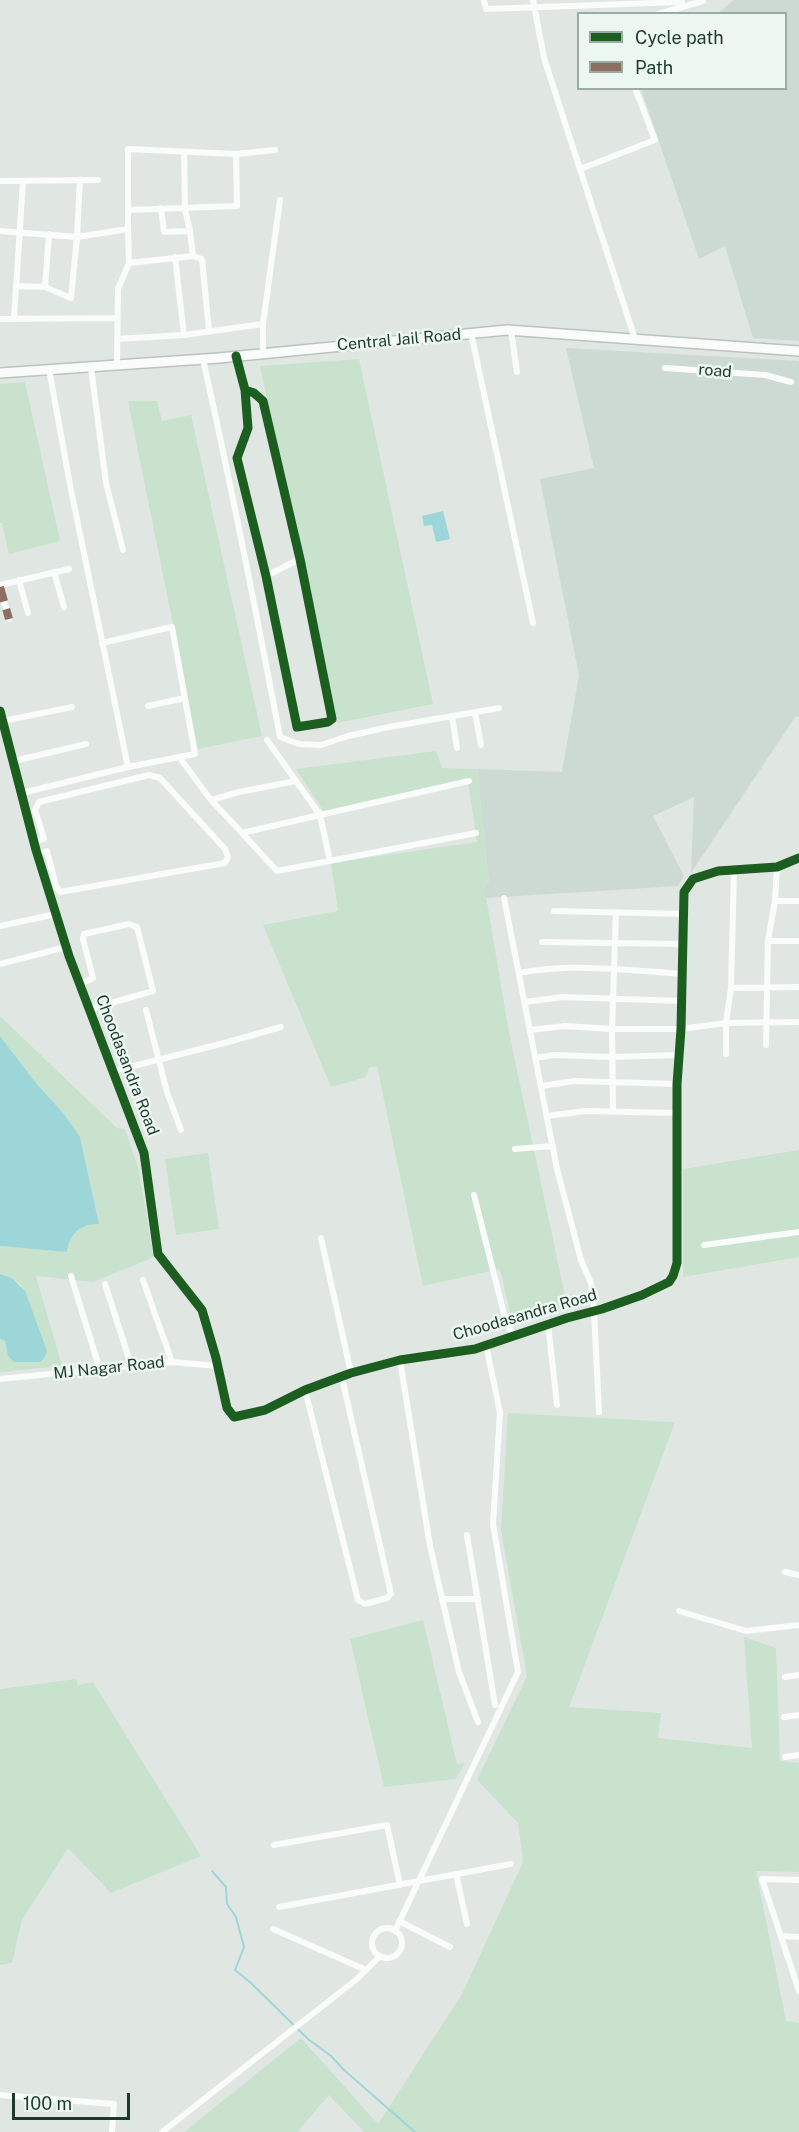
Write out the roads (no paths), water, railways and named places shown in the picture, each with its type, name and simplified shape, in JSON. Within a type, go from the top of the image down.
[{"type":"main road","name":"Central Jail Road","points":[[0,373],[204,359],[511,330],[799,351]]},
{"type":"street","points":[[484,0],[486,9],[682,2]]},
{"type":"street","points":[[532,0],[544,58],[635,339]]},
{"type":"street","points":[[665,12],[703,1]]},
{"type":"street","points":[[580,169],[655,140],[636,90]]},
{"type":"street","points":[[117,365],[118,289],[129,263],[128,149],[236,154],[275,150]]},
{"type":"street","points":[[184,152],[185,209],[193,256]]},
{"type":"street","points":[[129,210],[237,206],[236,154]]},
{"type":"street","points":[[16,286],[45,287],[71,298],[80,180]]},
{"type":"street","points":[[0,181],[98,180]]},
{"type":"street","points":[[14,319],[23,181]]},
{"type":"street","points":[[263,353],[263,324],[280,200]]},
{"type":"street","points":[[161,208],[164,232],[190,231]]},
{"type":"street","points":[[0,231],[77,237],[128,229]]},
{"type":"street","points":[[45,287],[49,234]]},
{"type":"street","points":[[129,263],[193,256],[202,259],[209,331]]},
{"type":"street","points":[[175,257],[183,335]]},
{"type":"street","points":[[0,319],[117,318]]},
{"type":"street","points":[[117,339],[183,335],[263,324]]},
{"type":"street","points":[[511,330],[517,372]]},
{"type":"street","points":[[471,333],[533,623]]},
{"type":"street","points":[[236,356],[245,390],[248,428],[237,458],[266,576],[297,727],[328,722],[332,719],[300,559],[263,401],[254,393],[245,390]]},
{"type":"street","points":[[204,359],[238,514],[242,548],[280,737],[299,744],[321,745],[369,731],[499,708]]},
{"type":"street","points":[[91,366],[106,483],[123,550]]},
{"type":"street","name":"road","points":[[665,368],[765,375],[791,382]]},
{"type":"street","points":[[49,369],[128,767]]},
{"type":"street","points":[[266,576],[300,559]]},
{"type":"street","points":[[9,619],[0,586],[69,569]]},
{"type":"street","points":[[54,572],[64,607]]},
{"type":"street","points":[[20,580],[28,613]]},
{"type":"street","points":[[22,793],[128,767],[195,754],[172,627],[102,643]]},
{"type":"street","points":[[148,706],[184,698]]},
{"type":"street","points":[[3,721],[72,707]]},
{"type":"street","name":"Choodasandra Road","points":[[0,711],[37,854],[66,946],[80,984],[95,1007],[114,1071],[144,1153],[158,1254],[202,1310],[227,1408],[234,1416],[265,1410],[305,1390],[351,1373],[400,1360],[475,1349],[548,1324],[602,1309],[642,1295],[669,1282],[677,1263],[677,1084],[681,1029],[684,892],[693,879],[718,871],[777,867],[799,858]]},
{"type":"street","points":[[475,712],[481,745]]},
{"type":"street","points":[[452,716],[457,748]]},
{"type":"street","points":[[267,740],[320,815],[330,861]]},
{"type":"street","points":[[14,761],[86,744]]},
{"type":"street","points":[[179,757],[211,800],[277,871],[476,833]]},
{"type":"street","points":[[155,775],[225,849],[228,857],[225,863],[60,892],[57,889],[44,839],[35,810],[39,802],[155,775]]},
{"type":"street","points":[[211,800],[296,781]]},
{"type":"street","points":[[242,833],[469,781]]},
{"type":"street","points":[[34,842],[44,839]]},
{"type":"street","points":[[37,854],[47,851]]},
{"type":"street","points":[[766,1045],[768,941],[775,901],[777,867]]},
{"type":"street","points":[[726,1054],[726,1023],[731,988],[734,870]]},
{"type":"street","points":[[504,898],[557,1169],[581,1260],[591,1283],[599,1412]]},
{"type":"street","points":[[775,901],[799,901]]},
{"type":"street","points":[[554,911],[684,914]]},
{"type":"street","points":[[613,1112],[612,1029],[615,912]]},
{"type":"street","points":[[0,926],[56,914]]},
{"type":"street","points":[[80,984],[93,978],[83,939],[84,934],[129,924],[138,927],[153,990],[95,1007]]},
{"type":"street","points":[[768,941],[799,941]]},
{"type":"street","points":[[542,942],[683,944]]},
{"type":"street","points":[[0,964],[66,946]]},
{"type":"street","points":[[519,973],[554,969],[614,969],[682,974]]},
{"type":"street","points":[[731,988],[799,987]]},
{"type":"street","points":[[525,1002],[563,997],[681,1001]]},
{"type":"street","points":[[146,1010],[167,1092],[181,1130]]},
{"type":"street","points":[[530,1030],[565,1026],[681,1029],[726,1023],[799,1022]]},
{"type":"street","points":[[114,1071],[281,1027]]},
{"type":"street","points":[[536,1058],[570,1055],[679,1056]]},
{"type":"street","points":[[542,1086],[574,1081],[677,1084]]},
{"type":"street","points":[[547,1116],[586,1111],[677,1113]]},
{"type":"street","points":[[515,1149],[553,1146]]},
{"type":"street","points":[[474,1195],[506,1322],[514,1336]]},
{"type":"street","points":[[704,1245],[799,1232]]},
{"type":"street","points":[[321,1238],[351,1373]]},
{"type":"street","points":[[70,1276],[100,1370]]},
{"type":"street","points":[[143,1280],[172,1362]]},
{"type":"street","points":[[105,1284],[131,1365]]},
{"type":"street","points":[[548,1324],[557,1405]]},
{"type":"street","points":[[395,1931],[518,1672],[493,1524],[500,1413],[486,1345]]},
{"type":"street","points":[[400,1360],[430,1546],[459,1672],[478,1722]]},
{"type":"street","name":"MJ Nagar Road","points":[[0,1379],[172,1362],[218,1366]]},
{"type":"street","points":[[305,1390],[358,1600],[365,1604],[387,1598],[392,1594],[342,1378]]},
{"type":"street","points":[[467,1535],[495,1705]]},
{"type":"street","points":[[785,1572],[799,1575]]},
{"type":"street","points":[[444,1599],[478,1599]]},
{"type":"street","points":[[680,1611],[746,1631],[799,1625]]},
{"type":"street","points":[[785,1677],[799,1675]]},
{"type":"street","points":[[784,1717],[799,1715]]},
{"type":"street","points":[[785,1757],[799,1755]]},
{"type":"street","points":[[274,1845],[387,1825],[400,1885]]},
{"type":"street","points":[[279,1907],[511,1864]]},
{"type":"street","points":[[456,1874],[467,1924]]},
{"type":"street","points":[[799,1880],[762,1879],[799,1991]]},
{"type":"street","points":[[399,1921],[450,1947]]},
{"type":"street","points":[[273,1929],[366,1970]]},
{"type":"street","points":[[383,1929],[395,1931],[401,1942],[399,1950],[389,1957],[380,1956],[373,1948],[374,1936],[383,1929]]},
{"type":"street","points":[[781,1936],[799,1937]]},
{"type":"street","points":[[162,2132],[357,1979],[380,1956]]},
{"type":"street","points":[[0,2095],[114,2104],[112,2132]]},
{"type":"water","points":[[443,511],[450,539],[436,542],[432,525],[424,526],[422,516]]},
{"type":"water","points":[[0,1036],[80,1137],[99,1224],[87,1225],[77,1231],[70,1240],[67,1252],[0,1246]]},
{"type":"water","points":[[0,1274],[12,1278],[25,1291],[47,1351],[40,1362],[14,1362],[8,1356],[5,1341],[0,1339]]},
{"type":"waterway","points":[[212,1871],[226,1887],[227,1904],[236,1917],[244,1947],[235,1970],[308,2039],[331,2056],[415,2132]]}]
